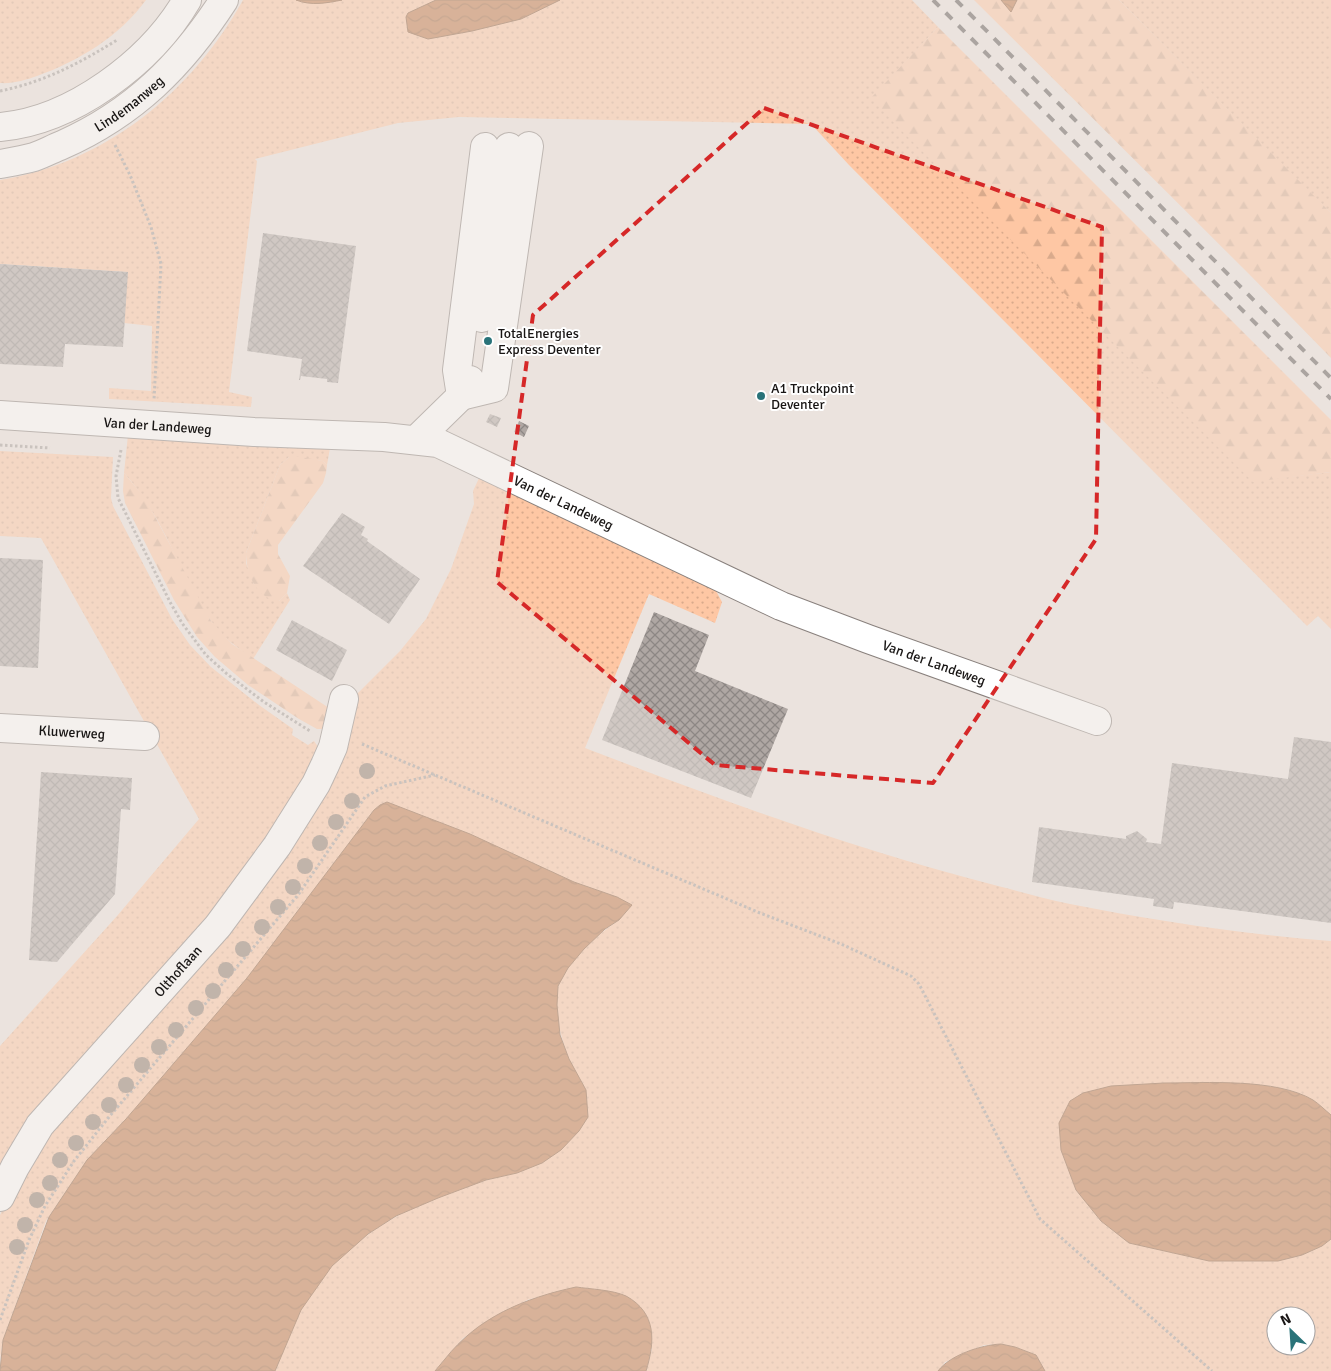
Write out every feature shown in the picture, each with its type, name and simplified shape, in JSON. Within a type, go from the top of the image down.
[{"type":"street","name":"Lindemanweg","points":[[0,127],[15,126],[65,109],[93,94],[140,60],[167,28],[187,0]]},
{"type":"street","name":"Lindemanweg","points":[[0,164],[34,157],[76,138],[103,123],[140,98],[181,59],[224,0]]},
{"type":"street","points":[[416,440],[461,396],[494,388],[508,147],[457,370],[461,396]]},
{"type":"street","name":"Van der Landeweg","points":[[0,415],[416,440],[438,443],[699,565],[781,606],[878,643],[1098,721]]},
{"type":"street","name":"Olthoflaan","points":[[0,1197],[40,1125],[218,926],[277,846],[316,784],[335,740],[344,700]]},
{"type":"street","name":"Kluwerweg","points":[[0,728],[145,736]]},
{"type":"path","points":[[0,91],[50,77],[74,66],[116,40]]},
{"type":"path","points":[[103,123],[130,175],[151,227],[162,264],[152,425]]},
{"type":"path","points":[[120,450],[116,476],[121,508],[170,602],[206,655],[227,674],[264,702],[335,740],[435,775],[760,913],[841,944],[911,976],[918,984],[1040,1219],[1212,1371]]},
{"type":"path","points":[[0,1320],[29,1240],[45,1206],[74,1161],[298,895],[365,796],[384,786],[435,775]]},
{"type":"highlighted area","points":[[764,108],[1102,227],[1096,539],[933,783],[715,765],[497,582],[533,315]]},
{"type":"green space","points":[[0,0],[146,0],[124,25],[98,46],[83,55],[37,76],[5,83],[0,83]]},
{"type":"green space","points":[[243,0],[296,0],[314,3],[342,0],[436,0],[408,13],[428,39],[521,19],[560,0],[912,0],[938,27],[872,98],[1253,481],[1331,472],[1331,629],[1318,616],[1307,626],[849,165],[811,124],[459,117],[398,123],[255,159],[257,161],[229,392],[252,397],[251,407],[109,399],[109,388],[151,391],[152,326],[124,323],[127,272],[0,264],[0,180],[38,171],[75,158],[110,140],[142,118],[171,93],[198,65],[222,33]]},
{"type":"green space","points":[[974,0],[1001,0],[1011,11],[1017,0],[1119,0],[1331,213],[1331,358],[1249,274]]},
{"type":"green space","points":[[1119,0],[1331,0],[1331,213],[1310,193]]},
{"type":"green space","points":[[938,27],[1331,420],[1331,472],[1253,482],[871,98]]},
{"type":"green space","points":[[128,435],[330,448],[327,465],[323,461],[289,457],[280,465],[246,553],[246,563],[254,584],[279,601],[287,593],[290,600],[253,659],[215,627],[189,584],[150,507],[124,473]]},
{"type":"green space","points":[[0,451],[113,457],[111,498],[113,506],[172,619],[190,645],[211,667],[293,729],[292,735],[308,745],[314,741],[323,754],[287,823],[0,1186],[0,1046],[117,916],[199,819],[41,538],[0,536]]},
{"type":"green space","points":[[295,456],[323,461],[327,465],[323,483],[278,545],[278,554],[290,576],[287,593],[279,601],[271,599],[258,590],[250,576],[246,553],[280,465],[289,457]]},
{"type":"green space","points":[[124,473],[145,498],[211,621],[232,644],[329,708],[323,729],[317,729],[299,719],[248,685],[215,657],[197,637],[174,600],[125,503],[123,491]]},
{"type":"green space","points":[[480,476],[715,589],[722,602],[715,623],[649,594],[585,748],[789,823],[893,857],[1043,898],[1200,926],[1265,935],[1331,941],[1331,1115],[1313,1100],[1289,1090],[1263,1085],[1210,1083],[1076,1190],[1101,1221],[1129,1243],[1209,1261],[1278,1261],[1302,1255],[1322,1246],[1331,1239],[1331,1371],[1045,1371],[1036,1355],[1001,1344],[984,1345],[945,1362],[938,1371],[646,1371],[652,1349],[625,1296],[576,1287],[527,1300],[463,1338],[435,1371],[275,1371],[302,1308],[324,1275],[352,1247],[395,1218],[442,1195],[467,1186],[517,1173],[569,1059],[557,1015],[558,987],[567,968],[583,949],[619,920],[617,897],[574,882],[380,805],[374,810],[247,978],[126,1119],[87,1160],[46,1221],[3,1340],[0,1359],[0,1215],[32,1148],[192,962],[358,693],[400,651],[426,619],[451,569],[474,504],[473,491]]},
{"type":"water","points":[[296,0],[342,0],[313,3]]},
{"type":"water","points":[[436,0],[560,0],[521,19],[472,31],[428,39],[408,32],[406,17],[408,13]]},
{"type":"water","points":[[1001,0],[1017,0],[1011,12]]},
{"type":"water","points":[[387,802],[470,834],[574,882],[617,897],[632,905],[619,920],[605,929],[584,949],[568,968],[558,986],[557,1005],[560,1035],[569,1059],[586,1090],[588,1117],[579,1131],[561,1150],[542,1163],[517,1173],[486,1180],[438,1198],[396,1216],[368,1234],[332,1266],[301,1310],[275,1371],[0,1371],[3,1340],[49,1217],[87,1160],[126,1119],[247,978],[374,810]]},
{"type":"water","points":[[1164,1083],[1240,1083],[1280,1088],[1313,1100],[1331,1115],[1331,1239],[1322,1246],[1302,1255],[1278,1261],[1209,1261],[1129,1243],[1101,1221],[1076,1190],[1061,1150],[1059,1123],[1070,1101],[1083,1093],[1111,1086]]},
{"type":"water","points":[[576,1287],[621,1294],[636,1303],[643,1311],[651,1329],[652,1339],[646,1371],[435,1371],[458,1344],[472,1332],[504,1311],[539,1297]]},
{"type":"water","points":[[1001,1344],[1036,1355],[1045,1371],[938,1371],[950,1360],[966,1352],[984,1346]]},
{"type":"building","points":[[263,233],[356,246],[338,383],[327,382],[327,379],[301,376],[299,380],[302,359],[247,351]]},
{"type":"building","points":[[0,264],[128,272],[123,347],[65,344],[63,367],[0,364]]},
{"type":"building","points":[[490,414],[501,418],[497,427],[486,422]]},
{"type":"building","points":[[519,421],[529,426],[524,437],[514,432]]},
{"type":"building","points":[[342,513],[365,527],[361,535],[368,539],[367,541],[420,579],[389,624],[303,566]]},
{"type":"building","points":[[0,558],[43,560],[38,668],[0,666]]},
{"type":"building","points":[[654,612],[709,635],[695,671],[788,709],[751,798],[602,740]]},
{"type":"building","points":[[292,620],[347,650],[332,681],[276,650]]},
{"type":"building","points":[[1294,737],[1331,742],[1331,923],[1174,902],[1173,909],[1153,906],[1154,899],[1032,882],[1039,827],[1126,839],[1126,836],[1137,831],[1147,839],[1146,842],[1161,844],[1172,763],[1288,779]]},
{"type":"building","points":[[41,772],[132,778],[130,810],[121,809],[115,894],[57,962],[29,960]]},
{"type":"railway","points":[[933,0],[1331,399]]},
{"type":"railway","points":[[956,0],[1331,378]]},
{"type":"place","name":"TotalEnergies Express Deventer","points":[[488,341]]},
{"type":"place","name":"A1 Truckpoint Deventer","points":[[761,396]]}]
